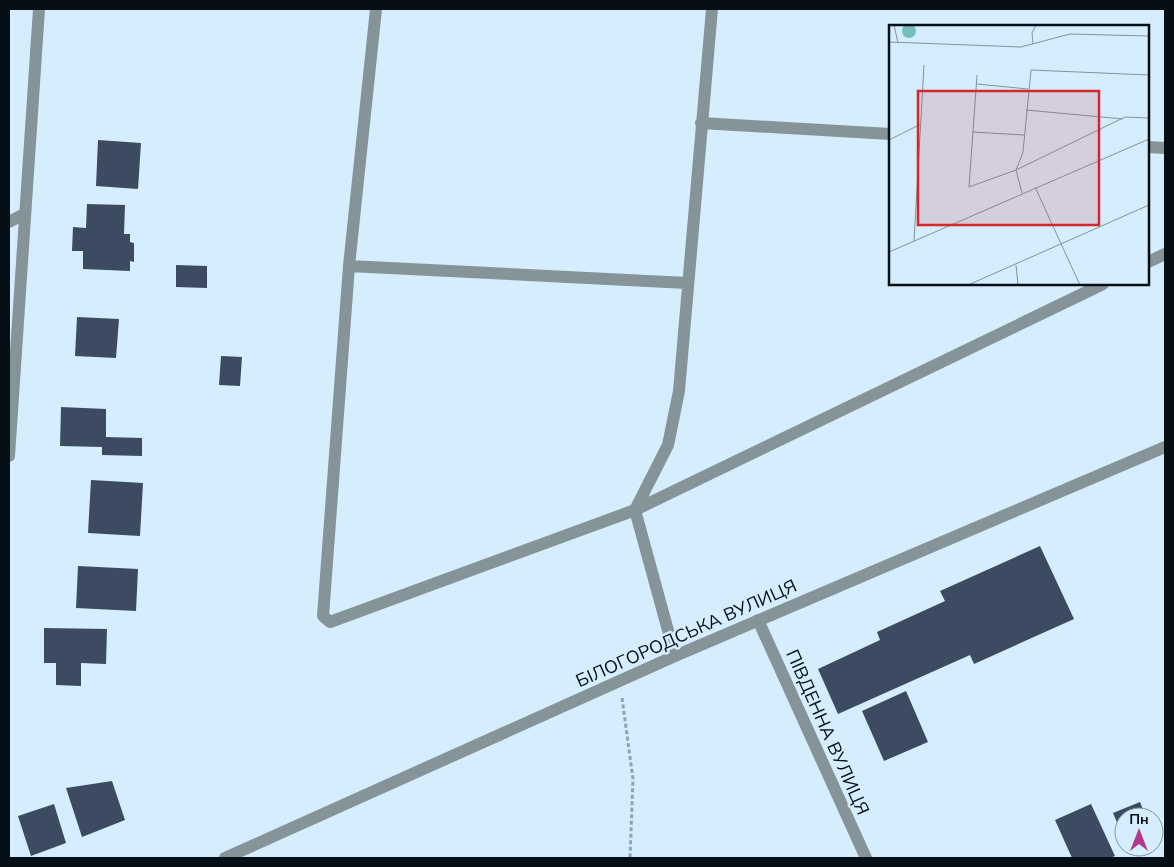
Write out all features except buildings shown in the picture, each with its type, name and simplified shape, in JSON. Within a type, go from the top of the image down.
[{"type":"street","points":[[9,456],[39,9]]},
{"type":"street","points":[[376,9],[349,266],[323,616],[330,622],[635,510],[1101,285]]},
{"type":"street","points":[[675,656],[635,510],[668,445],[679,391],[712,9]]},
{"type":"street","points":[[701,124],[889,134]]},
{"type":"street","points":[[1149,147],[1165,148]]},
{"type":"street","points":[[9,222],[24,214]]},
{"type":"street","points":[[1149,262],[1165,254]]},
{"type":"street","points":[[349,266],[688,283]]},
{"type":"street","name":"БІЛОГОРОДСЬКА ВУЛИЦЯ","points":[[225,858],[620,680],[1165,447]]},
{"type":"street","name":"ПІВДЕННА ВУЛИЦЯ","points":[[758,620],[866,858]]},
{"type":"path","points":[[620,680],[633,779],[630,858]]}]
